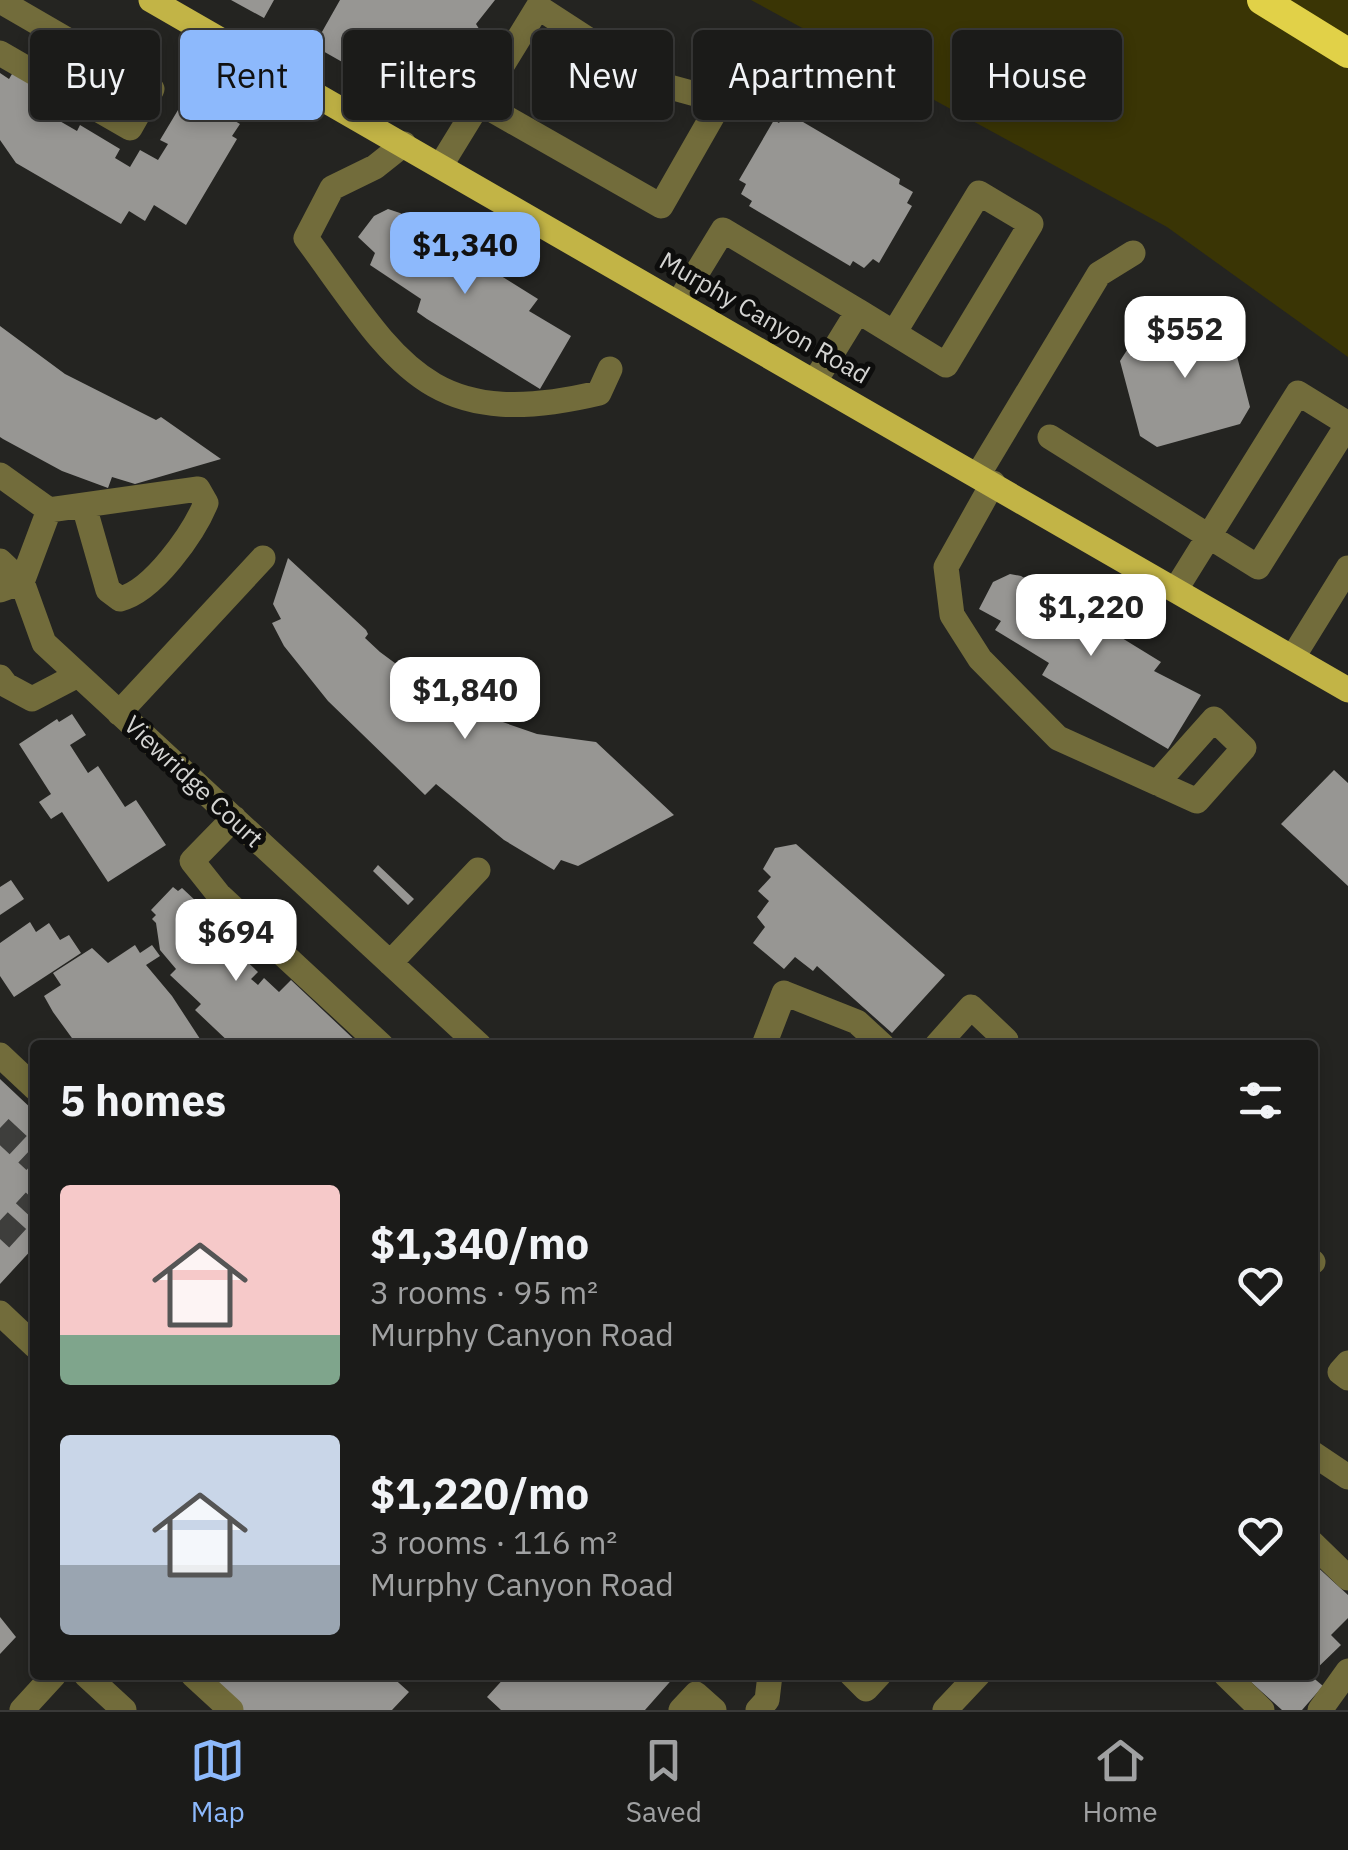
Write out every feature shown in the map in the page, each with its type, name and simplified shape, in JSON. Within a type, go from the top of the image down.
[{"type":"highway","points":[[1262,0],[1348,52]]},
{"type":"main road","name":"Murphy Canyon Road","points":[[151,0],[1348,690]]},
{"type":"street","points":[[0,53],[130,128],[152,89],[5,7]]},
{"type":"street","points":[[538,7],[655,83],[721,101],[661,206],[480,102],[538,7]]},
{"type":"street","points":[[441,165],[469,120]]},
{"type":"street","points":[[404,144],[375,167],[332,188],[306,238],[381,340],[412,372],[442,391],[478,403],[563,401],[599,393],[610,370]]},
{"type":"street","points":[[679,302],[723,230],[946,365],[1032,224],[979,193],[894,333]]},
{"type":"street","points":[[1133,252],[1099,274],[986,479],[946,567],[952,615],[980,659],[1058,738],[1156,783]]},
{"type":"street","points":[[816,381],[858,311]]},
{"type":"street","points":[[1050,437],[1208,536],[1258,567],[1348,424],[1298,393],[1208,536],[1176,588]]},
{"type":"street","points":[[0,475],[49,510],[198,489],[206,504],[197,525],[177,552],[133,596],[120,599],[108,590],[84,506]]},
{"type":"street","points":[[11,586],[49,510]]},
{"type":"street","points":[[120,713],[263,558]]},
{"type":"street","points":[[0,561],[11,586]]},
{"type":"street","points":[[1293,656],[1348,568]]},
{"type":"street","name":"Viewridge Court","points":[[11,586],[44,643],[475,1040]]},
{"type":"street","points":[[0,677],[6,686],[32,698],[78,674]]},
{"type":"street","points":[[234,818],[192,860],[219,895],[376,1040]]},
{"type":"street","points":[[390,962],[478,870]]},
{"type":"street","points":[[766,1040],[784,993],[857,1022],[877,1040]]},
{"type":"street","points":[[941,1040],[971,1006],[1006,1040]]},
{"type":"street","points":[[0,1055],[30,1083]]},
{"type":"street","points":[[0,1313],[30,1341]]},
{"type":"street","points":[[1348,1362],[1340,1372],[1348,1378]]},
{"type":"street","points":[[1318,1463],[1348,1477]]},
{"type":"street","points":[[1318,1549],[1348,1578]]},
{"type":"street","points":[[1320,1710],[1348,1671]]},
{"type":"street","points":[[22,1710],[49,1680]]},
{"type":"street","points":[[91,1680],[124,1710]]},
{"type":"street","points":[[199,1680],[231,1710]]},
{"type":"street","points":[[760,1709],[767,1700],[770,1680]]},
{"type":"street","points":[[857,1680],[866,1689],[874,1680]]},
{"type":"street","points":[[945,1710],[973,1680]]},
{"type":"street","points":[[1231,1680],[1262,1710]]},
{"type":"shaded area","points":[[751,0],[1348,0],[1348,357],[1167,227],[971,120],[1122,120],[1122,30],[952,30],[952,110],[932,99],[932,30],[806,30]]},
{"type":"building","points":[[231,0],[274,0],[264,18]]},
{"type":"building","points":[[340,0],[495,0],[476,24],[480,30],[343,30],[343,62],[323,51],[323,30]]},
{"type":"building","points":[[15,69],[30,78],[30,120],[58,120],[77,131],[80,125],[120,149],[115,158],[130,167],[140,150],[158,160],[168,144],[160,140],[180,107],[180,120],[233,120],[240,124],[232,136],[237,139],[186,225],[154,205],[145,221],[129,211],[121,224],[16,163],[0,140],[0,73],[9,79]]},
{"type":"building","points":[[774,120],[800,120],[900,179],[899,184],[913,192],[907,203],[912,206],[879,263],[873,259],[864,268],[853,261],[850,266],[749,206],[752,201],[741,194],[746,184],[739,180]]},
{"type":"building","points":[[388,209],[538,299],[529,311],[571,336],[540,389],[417,312],[421,299],[370,265],[375,253],[358,237],[374,216]]},
{"type":"building","points":[[1209,314],[1229,325],[1250,407],[1240,424],[1157,447],[1140,436],[1120,361],[1136,336]]},
{"type":"building","points":[[0,326],[65,374],[156,420],[161,417],[221,459],[135,484],[112,477],[108,488],[62,471],[3,439]]},
{"type":"building","points":[[288,558],[366,630],[365,638],[380,652],[430,689],[471,711],[537,734],[596,742],[674,815],[578,866],[561,860],[554,870],[504,840],[436,784],[425,795],[328,701],[284,646],[272,623],[281,619],[273,604]]},
{"type":"building","points":[[1010,574],[1021,576],[1161,662],[1154,671],[1201,695],[1168,749],[1042,675],[1049,663],[995,630],[1001,621],[979,609],[993,582]]},
{"type":"building","points":[[72,714],[86,735],[70,745],[88,773],[98,766],[125,807],[136,800],[166,845],[108,882],[62,812],[51,819],[39,802],[51,794],[19,744],[57,719],[59,722]]},
{"type":"building","points":[[1334,770],[1348,783],[1348,886],[1281,824]]},
{"type":"building","points":[[796,844],[945,975],[892,1033],[817,966],[813,971],[795,957],[784,969],[753,943],[765,927],[757,917],[769,901],[758,891],[771,877],[763,869],[775,848]]},
{"type":"building","points":[[378,865],[414,899],[408,905],[373,871]]},
{"type":"building","points":[[11,880],[24,899],[0,915],[0,887]]},
{"type":"building","points":[[173,887],[178,891],[182,888],[213,917],[206,923],[258,972],[251,979],[258,985],[264,978],[279,992],[291,980],[355,1040],[227,1040],[195,1010],[201,1004],[170,975],[176,969],[160,950],[152,919],[156,915],[151,910]]},
{"type":"building","points":[[30,922],[36,932],[49,923],[60,940],[69,935],[81,953],[14,997],[0,976],[0,943]]},
{"type":"building","points":[[135,945],[140,953],[152,945],[160,956],[146,965],[201,1040],[73,1040],[44,996],[61,985],[53,973],[92,948],[108,963]]},
{"type":"building","points":[[0,1079],[30,1107],[30,1251],[0,1284]]},
{"type":"building","points":[[1318,1568],[1348,1595],[1348,1618],[1331,1635],[1341,1645],[1318,1667]]},
{"type":"building","points":[[0,1617],[16,1637],[0,1654]]},
{"type":"building","points":[[210,1680],[396,1680],[409,1692],[392,1710],[242,1710]]},
{"type":"building","points":[[502,1680],[672,1680],[645,1710],[501,1710],[487,1697]]},
{"type":"building","points":[[1249,1680],[1316,1680],[1323,1686],[1302,1710],[1282,1710]]},
{"type":"tunnel","points":[[0,1128],[30,1156]]},
{"type":"tunnel","points":[[0,1239],[30,1206]]}]
